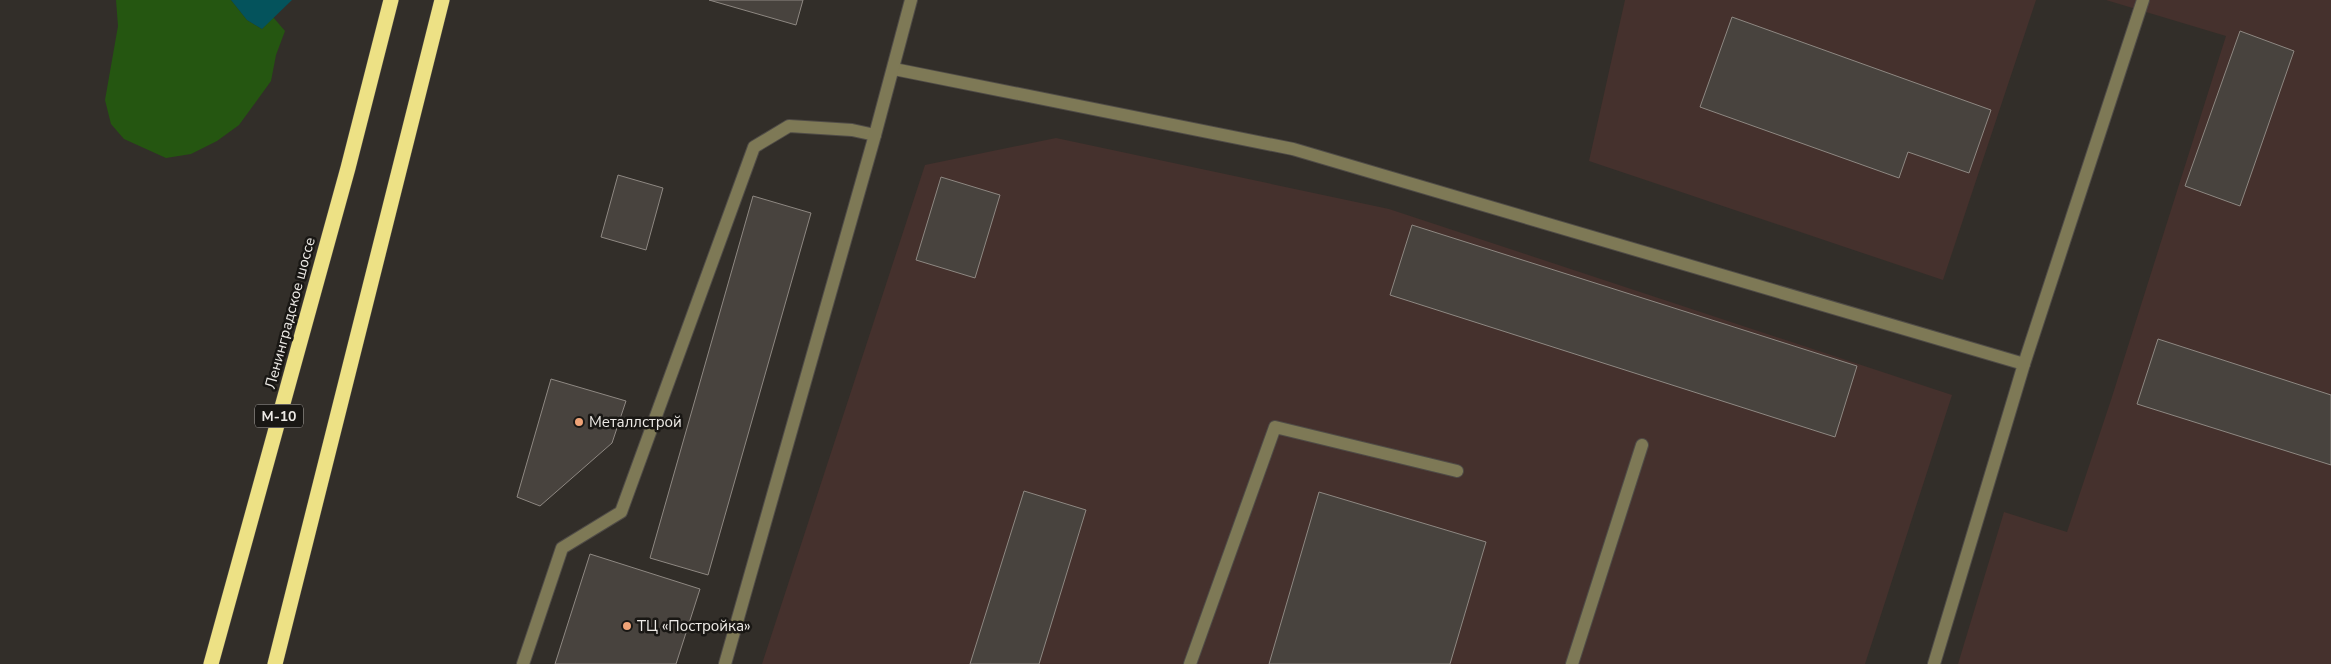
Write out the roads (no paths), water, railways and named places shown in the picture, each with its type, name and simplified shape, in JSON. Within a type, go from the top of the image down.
[{"type":"highway","name":"Ленинградское шоссе","points":[[211,664],[348,168],[391,0]]},
{"type":"highway","points":[[275,664],[442,0]]},
{"type":"street","points":[[724,664],[894,69],[911,0]]},
{"type":"street","points":[[1934,664],[2024,364],[2143,0]]},
{"type":"street","points":[[894,69],[1293,149],[2024,364]]},
{"type":"street","points":[[523,664],[562,548],[621,512],[754,147],[789,126],[852,130],[875,135]]},
{"type":"street","points":[[1190,664],[1274,427],[1457,470]]},
{"type":"street","points":[[1572,664],[1642,445]]},
{"type":"water","points":[[231,0],[292,0],[262,29],[247,20]]},
{"type":"place","name":"Металлстрой","points":[[579,422]]},
{"type":"place","name":"ТЦ «Постройка»","points":[[627,626]]}]
